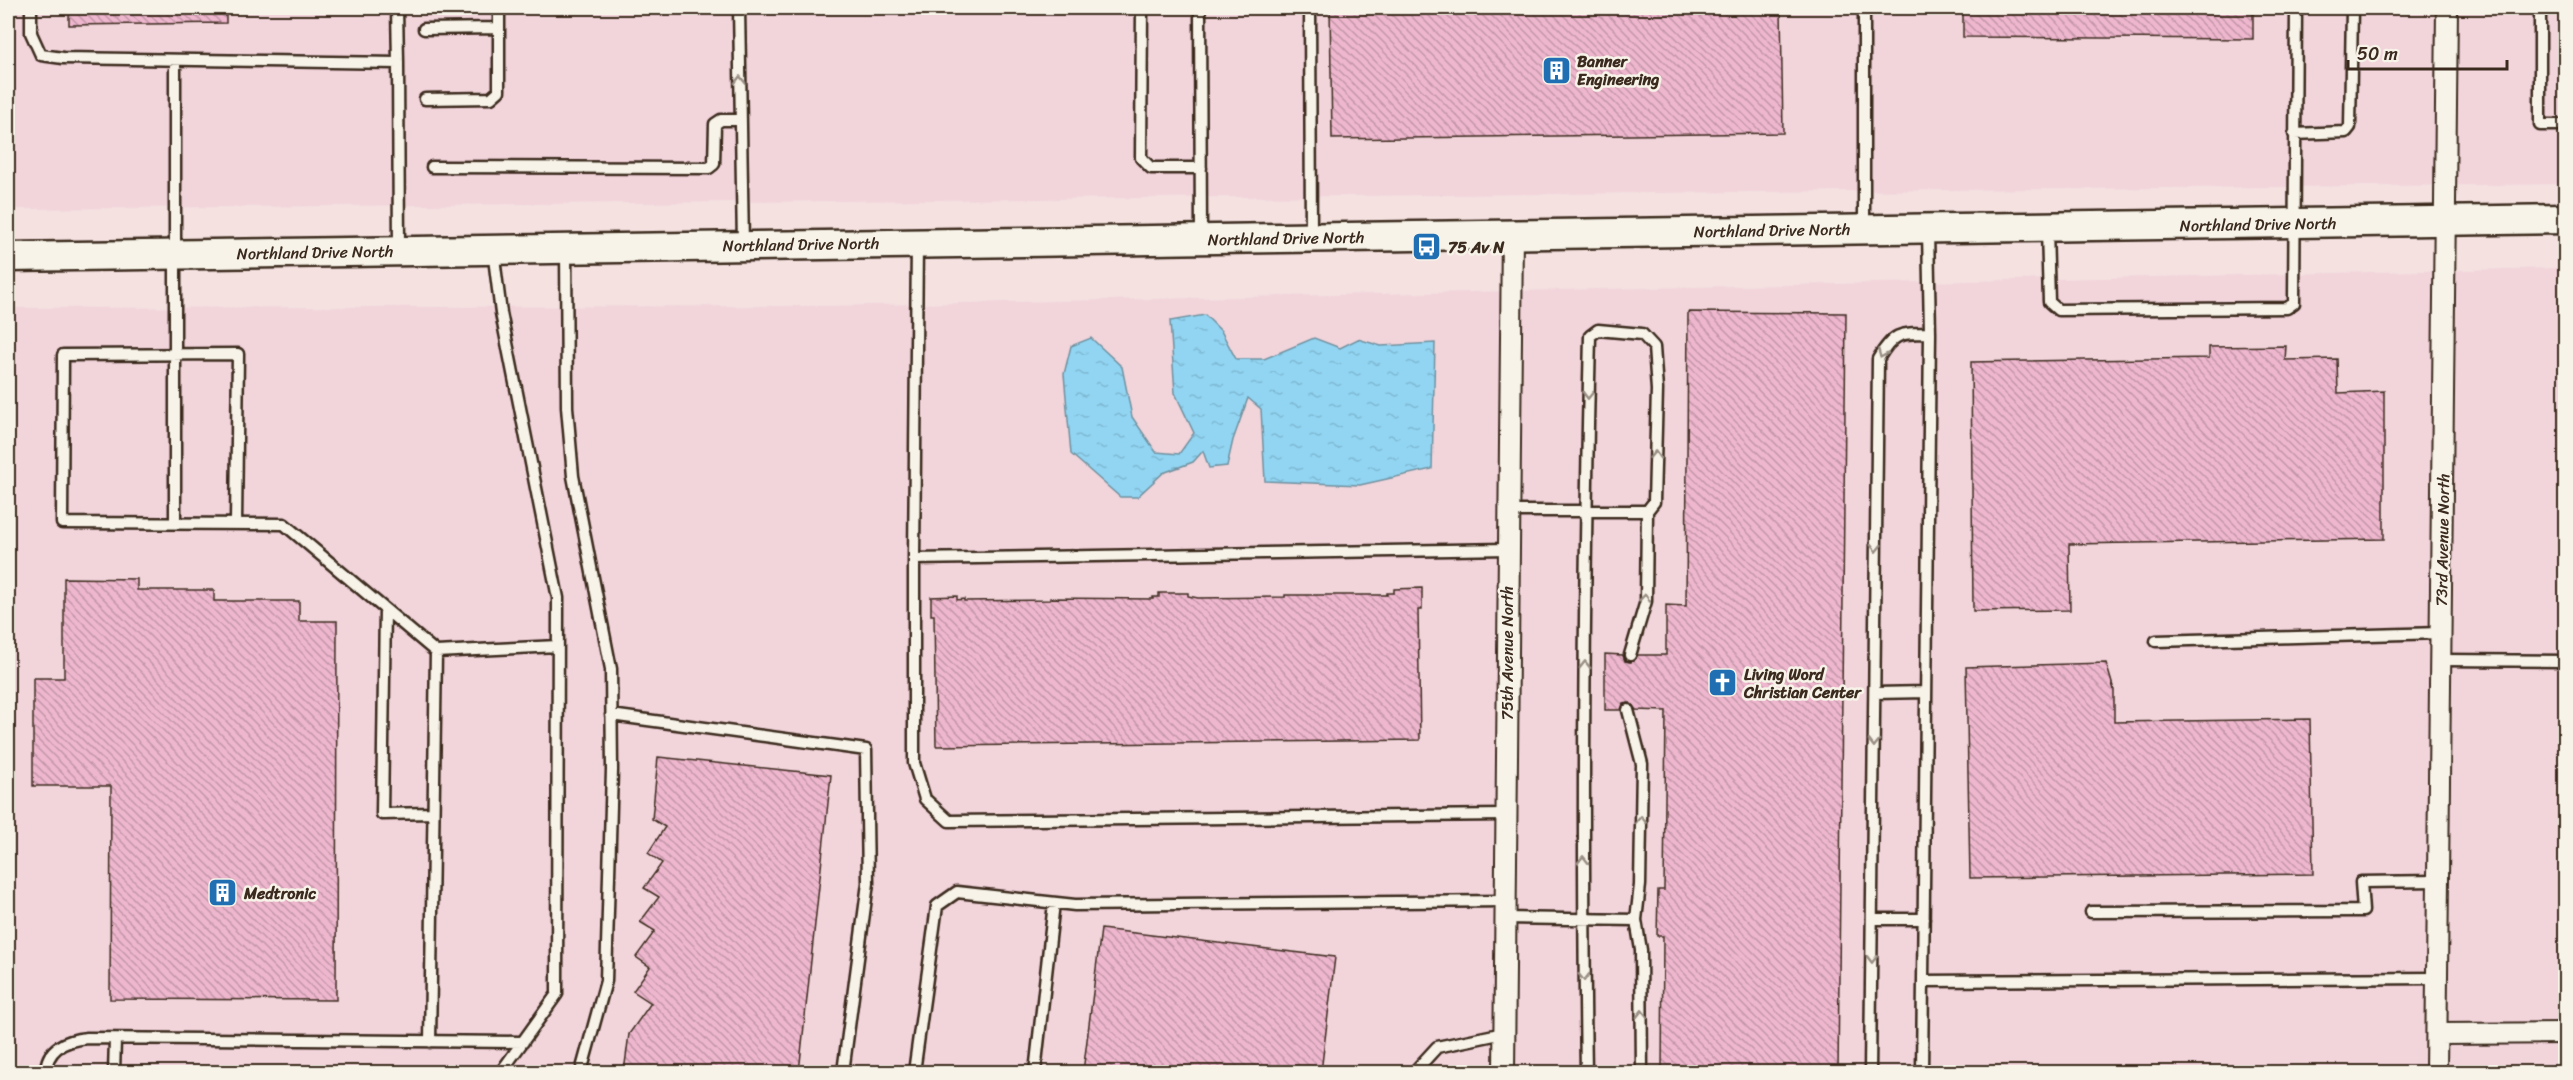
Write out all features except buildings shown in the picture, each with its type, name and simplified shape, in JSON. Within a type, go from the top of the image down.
[{"type":"street","name":"73rd Avenue North","points":[[2436,1072],[2447,8]]},
{"type":"street","name":"Northland Drive North","points":[[8,257],[2565,219]]},
{"type":"street","name":"75th Avenue North","points":[[1504,1072],[1512,233]]},
{"type":"street","points":[[2437,1034],[2565,1033]]},
{"type":"lane","points":[[31,8],[31,33],[41,54],[63,58],[398,63]]},
{"type":"lane","points":[[397,8],[399,251]]},
{"type":"lane","points":[[425,99],[491,98],[499,91],[499,8]]},
{"type":"lane","points":[[739,8],[743,245]]},
{"type":"lane","points":[[1142,8],[1142,158],[1151,168],[1201,168]]},
{"type":"lane","points":[[1200,8],[1201,239]]},
{"type":"lane","points":[[1310,8],[1311,237]]},
{"type":"lane","points":[[1864,8],[1864,229]]},
{"type":"lane","points":[[2047,227],[2049,302],[2058,309],[2287,308],[2294,303],[2296,8]]},
{"type":"lane","points":[[2294,134],[2346,132],[2350,127],[2352,8]]},
{"type":"lane","points":[[2540,8],[2540,124],[2565,125]]},
{"type":"lane","points":[[424,29],[499,28]]},
{"type":"lane","points":[[175,60],[175,524]]},
{"type":"lane","points":[[432,167],[709,168],[714,164],[715,124],[721,120],[741,120]]},
{"type":"lane","points":[[1922,1072],[1930,333],[1928,228]]},
{"type":"lane","points":[[917,242],[914,763],[925,799],[949,821],[1506,815]]},
{"type":"lane","points":[[566,248],[567,407],[573,476],[611,669],[606,981],[582,1072]]},
{"type":"lane","points":[[493,249],[501,313],[558,598],[557,994],[501,1072]]},
{"type":"lane","points":[[1586,1072],[1583,919],[1586,512],[1590,336],[1598,330],[1642,334],[1654,347],[1657,390],[1654,502],[1647,511],[1646,601],[1630,655]]},
{"type":"lane","points":[[1870,1072],[1878,358],[1888,341],[1901,333],[1930,333]]},
{"type":"lane","points":[[236,524],[238,354],[63,355],[62,523],[175,524],[236,524],[284,524],[436,652],[558,646]]},
{"type":"lane","points":[[1509,511],[1647,511]]},
{"type":"lane","points":[[914,558],[1508,549]]},
{"type":"lane","points":[[386,609],[382,814],[432,813]]},
{"type":"lane","points":[[2156,641],[2441,633]]},
{"type":"lane","points":[[430,1042],[436,652]]},
{"type":"lane","points":[[2441,660],[2565,661]]},
{"type":"lane","points":[[1875,693],[1926,692]]},
{"type":"lane","points":[[1628,710],[1642,764],[1640,885],[1636,920],[1641,950],[1642,1072]]},
{"type":"lane","points":[[611,715],[866,750],[868,883],[843,1072]]},
{"type":"lane","points":[[2091,912],[2363,911],[2361,882],[2438,881]]},
{"type":"lane","points":[[914,1072],[937,906],[957,892],[1087,905],[1506,910],[1583,919],[1636,920]]},
{"type":"lane","points":[[1035,1072],[1053,903]]},
{"type":"lane","points":[[1872,919],[1924,919]]},
{"type":"lane","points":[[1923,981],[2438,978]]},
{"type":"lane","points":[[1414,1072],[1437,1047],[1504,1033]]},
{"type":"lane","points":[[46,1072],[46,1064],[53,1049],[73,1040],[523,1042]]},
{"type":"lane","points":[[114,1072],[115,1040]]},
{"type":"shaded area","points":[[8,8],[2565,8],[2565,184],[8,209]]},
{"type":"shaded area","points":[[2565,268],[2565,1072],[8,1072],[8,308],[833,306]]},
{"type":"water","points":[[1205,315],[1221,331],[1236,359],[1264,359],[1314,338],[1340,348],[1358,339],[1381,346],[1435,343],[1432,469],[1360,485],[1265,481],[1261,409],[1248,398],[1233,440],[1227,466],[1209,468],[1203,451],[1193,462],[1163,473],[1137,497],[1120,497],[1071,454],[1064,374],[1071,346],[1091,338],[1122,367],[1132,417],[1156,452],[1179,454],[1194,433],[1175,393],[1170,321]]},
{"type":"place","name":"Banner Engineering","points":[[1556,70]]},
{"type":"place","name":"75 Av N","points":[[1427,247]]},
{"type":"place","name":"Living Word Christian Center","points":[[1723,683]]},
{"type":"place","name":"Medtronic","points":[[223,893]]}]
